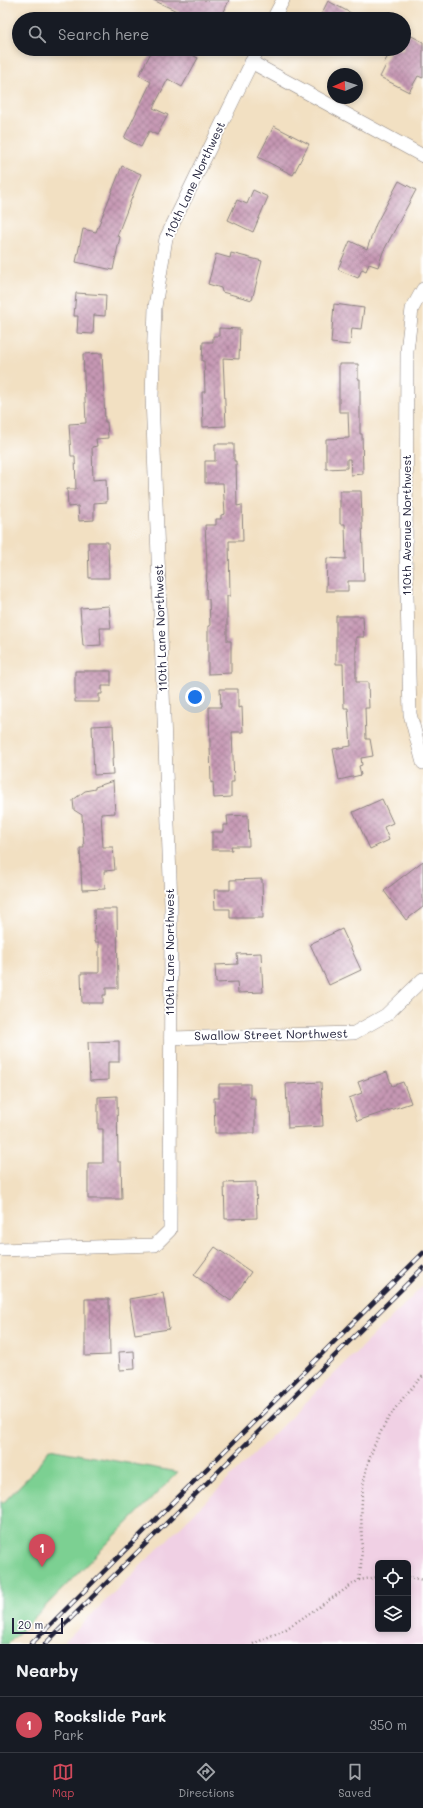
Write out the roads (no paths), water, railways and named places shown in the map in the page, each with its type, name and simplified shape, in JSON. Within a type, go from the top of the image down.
[{"type":"street","points":[[277,12],[283,0]]},
{"type":"street","name":"110th Lane Northwest","points":[[0,1250],[155,1245],[170,1230],[171,905],[152,396],[155,307],[166,238],[254,56]]},
{"type":"street","points":[[251,62],[423,156]]},
{"type":"street","name":"110th Avenue Northwest","points":[[423,289],[412,309],[406,351],[406,551],[410,714],[423,764]]},
{"type":"street","name":"Swallow Street Northwest","points":[[171,1038],[354,1033],[386,1015],[423,979]]},
{"type":"railway","points":[[31,1644],[423,1253]]},
{"type":"railway","points":[[45,1644],[423,1268]]},
{"type":"place","name":"Rockslide Park","points":[[42,1567]]}]
